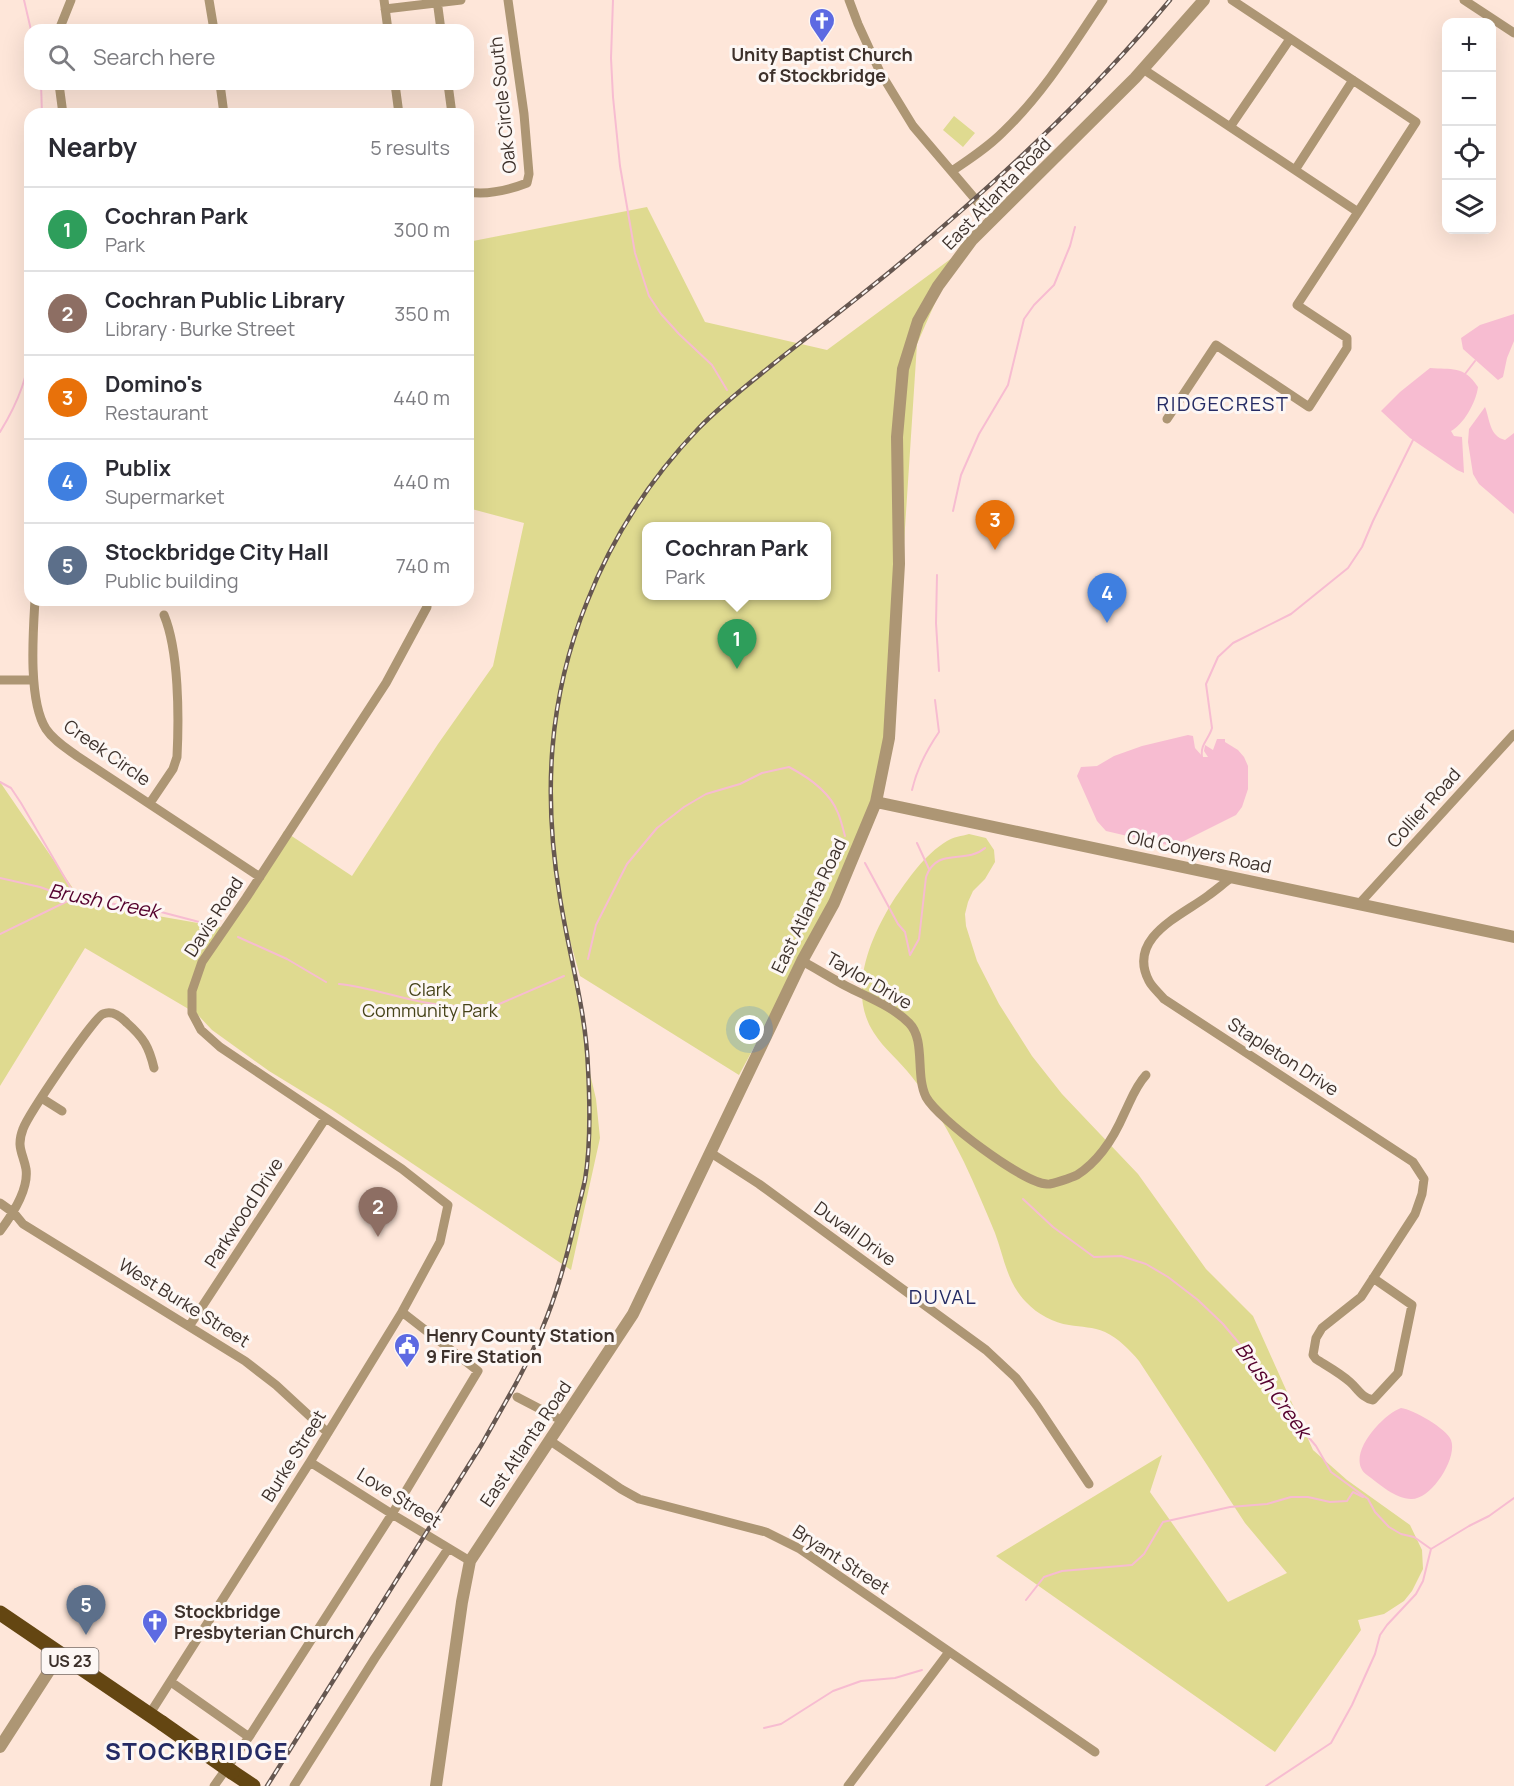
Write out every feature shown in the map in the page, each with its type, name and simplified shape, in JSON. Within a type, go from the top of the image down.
[{"type":"highway","name":"US 23","points":[[0,1613],[253,1786]]},
{"type":"street","points":[[61,24],[70,0]]},
{"type":"street","points":[[209,0],[213,24]]},
{"type":"street","points":[[387,24],[385,4],[461,0]]},
{"type":"street","name":"Oak Circle South","points":[[474,193],[517,187],[527,183],[529,174],[524,114],[508,0]]},
{"type":"street","points":[[849,0],[892,94],[913,126],[993,220]]},
{"type":"street","points":[[952,171],[987,147],[1021,113],[1056,68],[1103,0]]},
{"type":"street","name":"East Atlanta Road","points":[[436,1786],[462,1602],[470,1562],[633,1314],[802,961],[834,903],[876,802],[889,738],[899,564],[897,437],[903,369],[918,321],[928,301],[972,240],[1143,69],[1204,0]]},
{"type":"street","points":[[1167,419],[1216,345],[1309,407],[1347,348],[1347,338],[1297,305],[1416,122],[1232,0]]},
{"type":"street","points":[[1464,0],[1514,33]]},
{"type":"street","points":[[437,2],[440,24]]},
{"type":"street","points":[[1230,127],[1290,39]]},
{"type":"street","points":[[1143,69],[1358,212]]},
{"type":"street","points":[[1295,170],[1353,80]]},
{"type":"street","points":[[60,90],[62,108]]},
{"type":"street","points":[[221,90],[223,108]]},
{"type":"street","points":[[396,90],[398,108]]},
{"type":"street","points":[[449,90],[451,108]]},
{"type":"street","name":"Creek Circle","points":[[35,606],[33,680],[40,716],[54,738],[77,756],[260,877]]},
{"type":"street","name":"Davis Road","points":[[427,606],[386,683],[202,962],[192,991],[192,1013],[201,1030],[220,1047],[402,1169],[448,1205]]},
{"type":"street","points":[[150,803],[173,769],[177,757],[171,631],[164,615]]},
{"type":"street","points":[[0,680],[33,680]]},
{"type":"street","name":"Collier Road","points":[[1359,904],[1514,734]]},
{"type":"street","name":"Old Conyers Road","points":[[876,802],[1514,937]]},
{"type":"street","name":"Stapleton Drive","points":[[1231,878],[1160,927],[1149,943],[1144,958],[1149,982],[1167,1001],[1413,1162],[1424,1179],[1416,1215],[1373,1278],[1361,1297],[1322,1328],[1316,1338],[1313,1355],[1371,1400],[1398,1373],[1412,1305],[1373,1278]]},
{"type":"street","name":"Taylor Drive","points":[[802,961],[894,1010],[910,1024],[915,1034],[921,1081],[926,1097],[934,1107],[956,1130],[1019,1173],[1047,1184],[1076,1176],[1103,1152],[1117,1130],[1135,1087],[1146,1075]]},
{"type":"street","points":[[0,1231],[14,1213],[25,1179],[26,1170],[19,1148],[28,1118],[94,1022],[103,1014],[114,1013],[139,1033],[149,1048],[154,1068]]},
{"type":"street","points":[[42,1099],[62,1111]]},
{"type":"street","name":"Parkwood Drive","points":[[190,1325],[325,1119]]},
{"type":"street","name":"Duvall Drive","points":[[711,1153],[759,1184],[986,1350],[1023,1388],[1089,1484]]},
{"type":"street","name":"West Burke Street","points":[[0,1203],[14,1213],[23,1224],[190,1325],[260,1373],[328,1433]]},
{"type":"street","name":"Burke Street","points":[[155,1719],[171,1682],[402,1312],[440,1242],[448,1205]]},
{"type":"street","points":[[214,1786],[249,1737],[392,1514],[478,1371],[402,1312]]},
{"type":"street","points":[[517,1397],[563,1421]]},
{"type":"street","name":"Bryant Street","points":[[549,1440],[639,1499],[766,1532],[800,1549],[1095,1752]]},
{"type":"street","name":"Love Street","points":[[310,1462],[470,1562]]},
{"type":"street","points":[[294,1786],[375,1658],[448,1549]]},
{"type":"street","points":[[848,1786],[949,1652]]},
{"type":"street","points":[[0,1747],[60,1654]]},
{"type":"street","points":[[171,1682],[249,1737]]},
{"type":"green space","points":[[954,116],[975,133],[963,147],[943,130]]},
{"type":"green space","name":"Clark Community Park","points":[[647,207],[705,322],[827,350],[956,255],[917,344],[892,727],[881,803],[844,882],[739,1075],[580,976],[563,916],[585,1028],[588,1065],[596,1099],[600,1138],[571,1270],[331,1109],[269,1071],[212,1030],[197,1014],[85,948],[0,1086],[0,782],[83,903],[221,927],[202,962],[260,877],[284,831],[352,876],[438,744],[493,666],[524,523],[474,510],[474,241]]},
{"type":"green space","points":[[969,834],[986,838],[994,850],[995,862],[985,879],[973,891],[965,914],[966,926],[977,961],[999,1004],[1032,1056],[1062,1094],[1138,1174],[1206,1269],[1253,1316],[1313,1450],[1347,1480],[1410,1525],[1422,1550],[1423,1569],[1412,1591],[1404,1601],[1384,1614],[1358,1620],[1361,1630],[1275,1752],[996,1556],[1162,1455],[1150,1492],[1228,1602],[1287,1573],[1245,1523],[1131,1352],[1105,1332],[1063,1324],[1046,1317],[1030,1306],[1020,1295],[1010,1278],[995,1233],[976,1188],[934,1107],[907,1071],[878,1039],[866,1017],[862,1000],[865,966],[884,916],[911,876],[931,853],[949,840]]},
{"type":"shaded area","points":[[1514,314],[1514,341],[1503,377],[1498,380],[1463,349],[1461,338],[1480,325]]},
{"type":"shaded area","points":[[1430,368],[1457,370],[1468,375],[1478,387],[1475,400],[1468,413],[1451,431],[1454,436],[1462,437],[1464,473],[1410,438],[1381,411]]},
{"type":"shaded area","points":[[1485,407],[1496,435],[1505,440],[1514,433],[1514,514],[1479,484],[1473,474],[1468,442],[1469,429]]},
{"type":"shaded area","points":[[1188,735],[1193,736],[1195,748],[1203,757],[1208,757],[1204,751],[1205,745],[1213,750],[1217,739],[1225,739],[1225,742],[1244,757],[1248,766],[1248,789],[1242,807],[1236,815],[1182,842],[1168,845],[1106,831],[1097,821],[1077,776],[1081,767],[1097,766],[1114,756],[1142,746]]},
{"type":"shaded area","points":[[1401,1408],[1437,1425],[1451,1440],[1452,1448],[1447,1467],[1434,1486],[1427,1493],[1411,1499],[1394,1494],[1367,1475],[1361,1467],[1360,1458],[1362,1447],[1376,1427]]},
{"type":"waterway","points":[[24,0],[30,24]]},
{"type":"waterway","points":[[613,0],[611,58],[613,97],[620,166],[635,253],[649,296],[661,314],[712,365],[727,390]]},
{"type":"waterway","points":[[41,90],[42,108]]},
{"type":"waterway","points":[[953,511],[961,475],[979,434],[1008,385],[1024,319],[1054,285],[1075,227]]},
{"type":"waterway","points":[[1465,374],[1475,361]]},
{"type":"waterway","points":[[0,432],[21,391],[24,380]]},
{"type":"waterway","points":[[1202,757],[1203,745],[1212,728],[1206,684],[1218,657],[1233,643],[1291,614],[1348,568],[1362,547],[1413,440]]},
{"type":"waterway","points":[[937,575],[936,623],[939,671]]},
{"type":"waterway","points":[[912,790],[922,760],[939,732],[935,700]]},
{"type":"waterway","name":"Brush Creek","points":[[588,959],[596,925],[627,864],[657,828],[684,807],[706,794],[740,784],[762,773],[789,767],[811,780],[830,798],[838,813],[845,836]]},
{"type":"waterway","points":[[0,782],[11,788],[21,803],[76,897]]},
{"type":"waterway","points":[[917,843],[929,869]]},
{"type":"waterway","points":[[910,955],[919,939],[926,877],[931,868],[944,859],[977,853],[985,848]]},
{"type":"waterway","name":"Brush Creek","points":[[865,863],[898,924],[905,932],[910,955]]},
{"type":"waterway","name":"Brush Creek","points":[[0,878],[40,887],[62,895],[161,912],[207,924]]},
{"type":"waterway","points":[[0,934],[76,897]]},
{"type":"waterway","name":"Brush Creek","points":[[238,937],[287,959],[326,982]]},
{"type":"waterway","name":"Brush Creek","points":[[472,1005],[497,1005],[564,976]]},
{"type":"waterway","name":"Brush Creek","points":[[339,984],[425,1003],[455,1006]]},
{"type":"waterway","name":"Brush Creek","points":[[1023,1199],[1053,1227],[1094,1257],[1121,1256],[1146,1264],[1168,1277],[1198,1300],[1223,1324],[1262,1372],[1271,1393],[1316,1446],[1331,1472],[1368,1499],[1375,1512],[1389,1527],[1401,1534],[1414,1537],[1431,1549]]},
{"type":"waterway","points":[[1026,1600],[1044,1577],[1062,1571],[1132,1565],[1144,1554],[1163,1522],[1230,1507],[1267,1504],[1291,1497],[1308,1497],[1330,1502],[1347,1501],[1353,1492],[1363,1497]]},
{"type":"waterway","name":"Brush Creek","points":[[1431,1549],[1489,1516],[1514,1498]]},
{"type":"waterway","points":[[1266,1786],[1331,1743],[1352,1705],[1375,1654],[1380,1635],[1416,1594],[1423,1581],[1431,1549]]},
{"type":"waterway","points":[[764,1728],[781,1724],[833,1691],[861,1681],[895,1678],[922,1670]]},
{"type":"railway","points":[[267,1786],[482,1444],[536,1344],[565,1263],[585,1180],[589,1138],[589,1096],[584,1025],[555,860],[551,785],[552,748],[564,674],[574,638],[608,555],[649,488],[707,420],[726,402],[892,270],[966,207],[1072,107],[1170,0]]},
{"type":"place","name":"Unity Baptist Church of Stockbridge","points":[[822,44]]},
{"type":"place","name":"Domino's","points":[[995,550]]},
{"type":"place","name":"Publix","points":[[1107,623]]},
{"type":"place","name":"Cochran Park","points":[[737,669]]},
{"type":"place","name":"Cochran Public Library","points":[[378,1237]]},
{"type":"place","name":"Henry County Station 9 Fire Station","points":[[407,1369]]},
{"type":"place","name":"Stockbridge City Hall","points":[[86,1635]]},
{"type":"place","name":"Stockbridge Presbyterian Church","points":[[155,1645]]},
{"type":"district","name":"RIDGECREST","points":[[1223,404]]},
{"type":"district","name":"DUVAL","points":[[943,1297]]},
{"type":"district","name":"STOCKBRIDGE","points":[[197,1752]]}]
